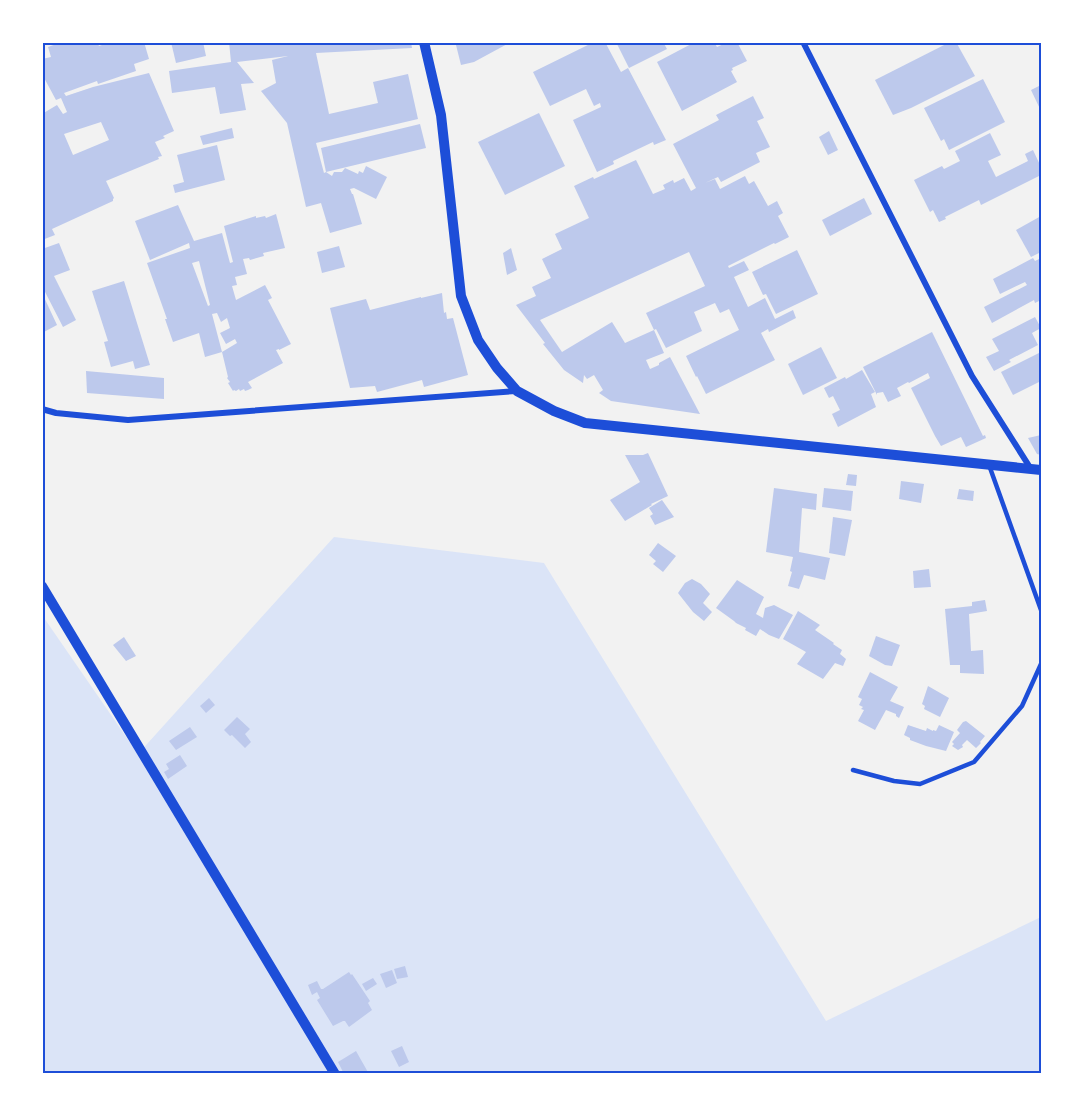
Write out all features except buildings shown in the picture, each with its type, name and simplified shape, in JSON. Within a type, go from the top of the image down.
[{"type":"street","points":[[424,42],[441,115],[461,296],[478,340],[497,368],[517,391],[554,411],[585,423],[1036,470]]},
{"type":"street","points":[[803,42],[972,376],[1036,470]]},
{"type":"street","points":[[42,409],[56,413],[128,420],[517,391]]},
{"type":"street","points":[[42,586],[334,1074]]},
{"type":"lane","points":[[989,465],[1041,610]]},
{"type":"lane","points":[[854,770],[894,781],[920,784],[974,762],[1022,706],[1041,664]]},
{"type":"shaded area","points":[[334,537],[544,563],[826,1021],[1041,917],[1041,1074],[42,1074],[42,615],[138,754]]}]
